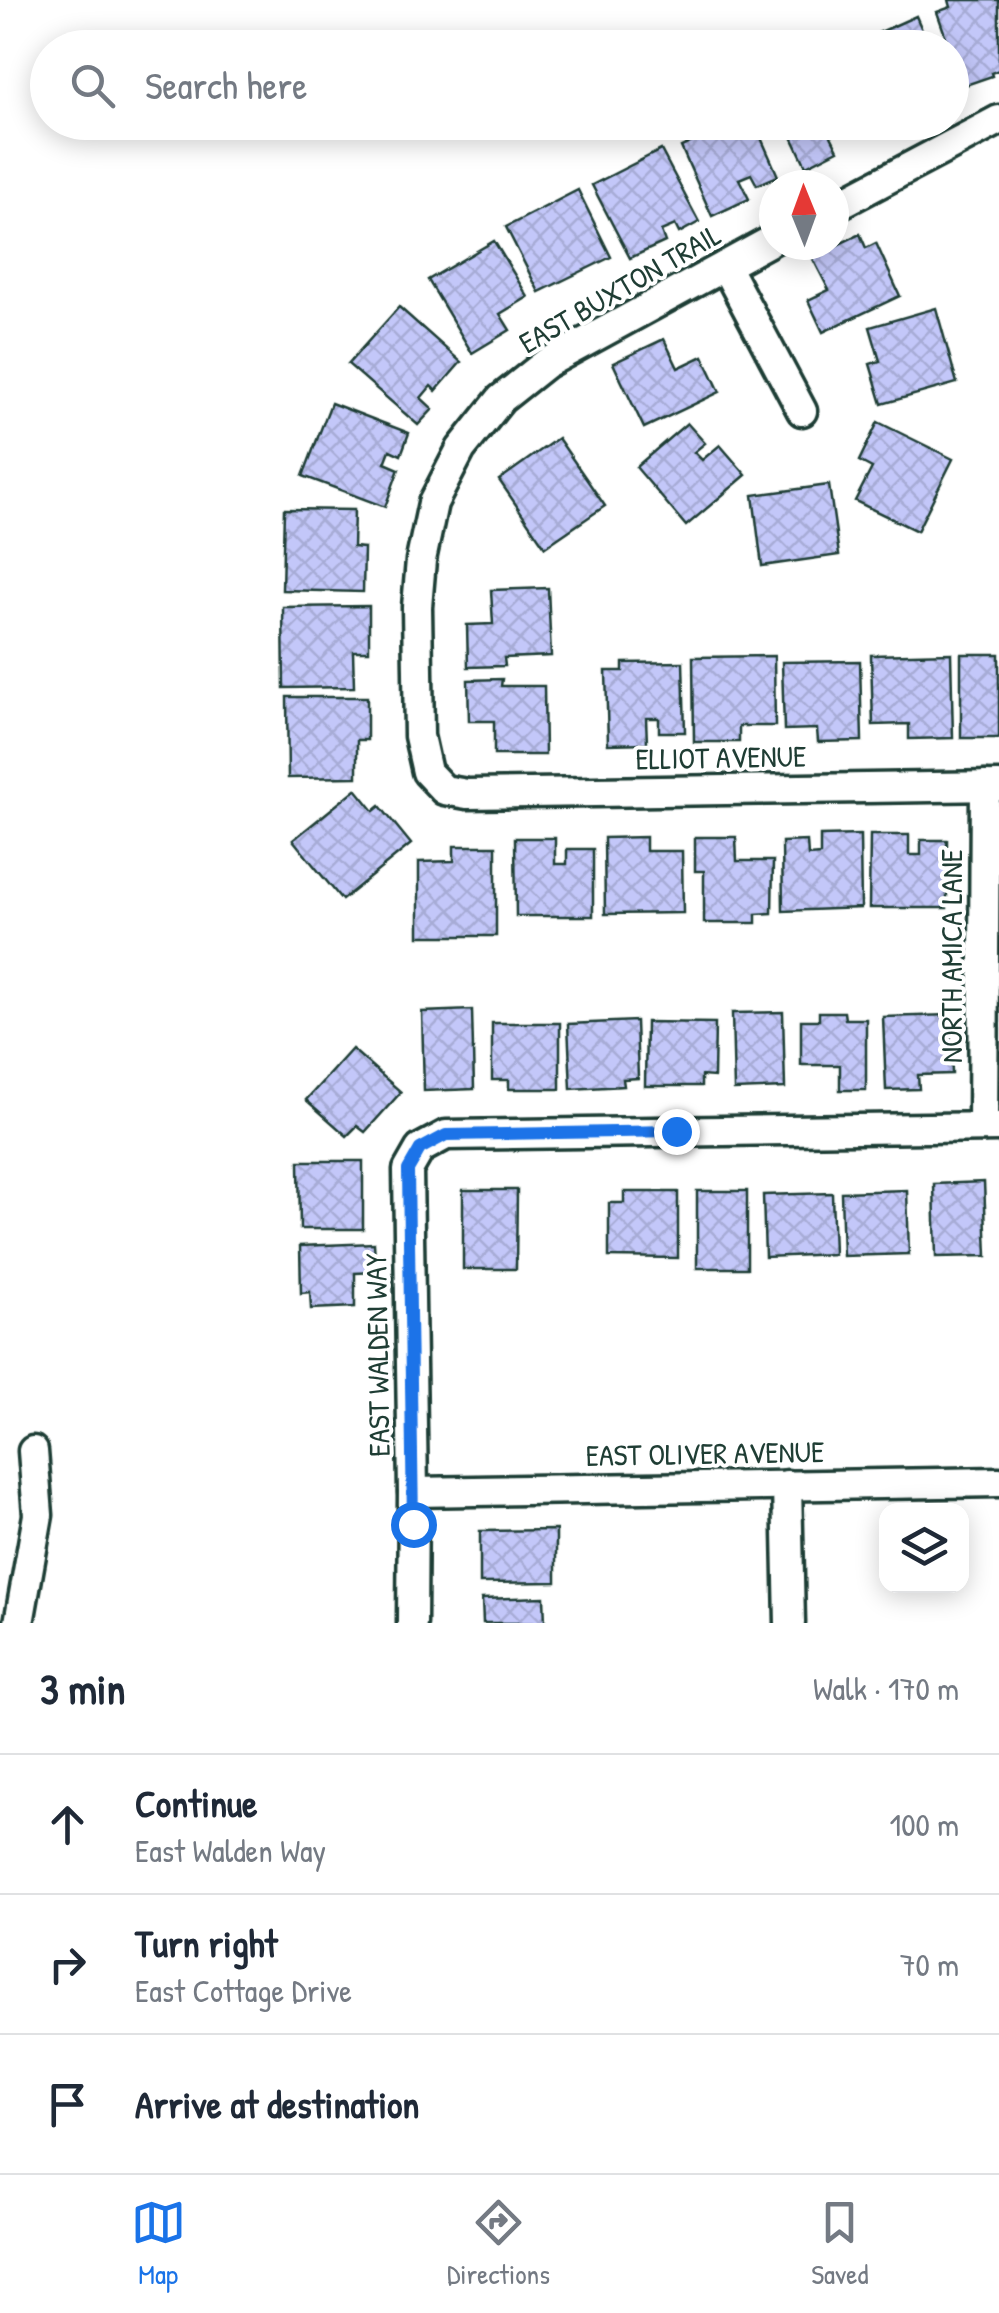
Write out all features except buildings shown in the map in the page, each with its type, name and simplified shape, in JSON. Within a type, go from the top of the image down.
[{"type":"street","points":[[969,136],[999,120]]},
{"type":"street","points":[[849,199],[961,140]]},
{"type":"street","name":"EAST BUXTON TRAIL","points":[[444,790],[428,772],[419,736],[417,608],[421,560],[433,503],[461,449],[500,399],[545,364],[759,247]]},
{"type":"street","points":[[725,266],[802,411]]},
{"type":"street","name":"ELLIOT AVENUE","points":[[444,790],[467,794],[992,786]]},
{"type":"street","name":"NORTH AMICA LANE","points":[[991,1127],[992,786]]},
{"type":"street","name":"EAST WALDEN WAY","points":[[412,1623],[408,1170],[420,1149],[446,1135],[991,1127]]},
{"type":"street","points":[[20,1623],[38,1515],[33,1451]]},
{"type":"street","name":"EAST OLIVER AVENUE","points":[[413,1492],[999,1482]]},
{"type":"street","points":[[788,1485],[790,1623]]},
{"type":"route","points":[[413,1524],[408,1170],[420,1149],[446,1135],[676,1131]]}]
